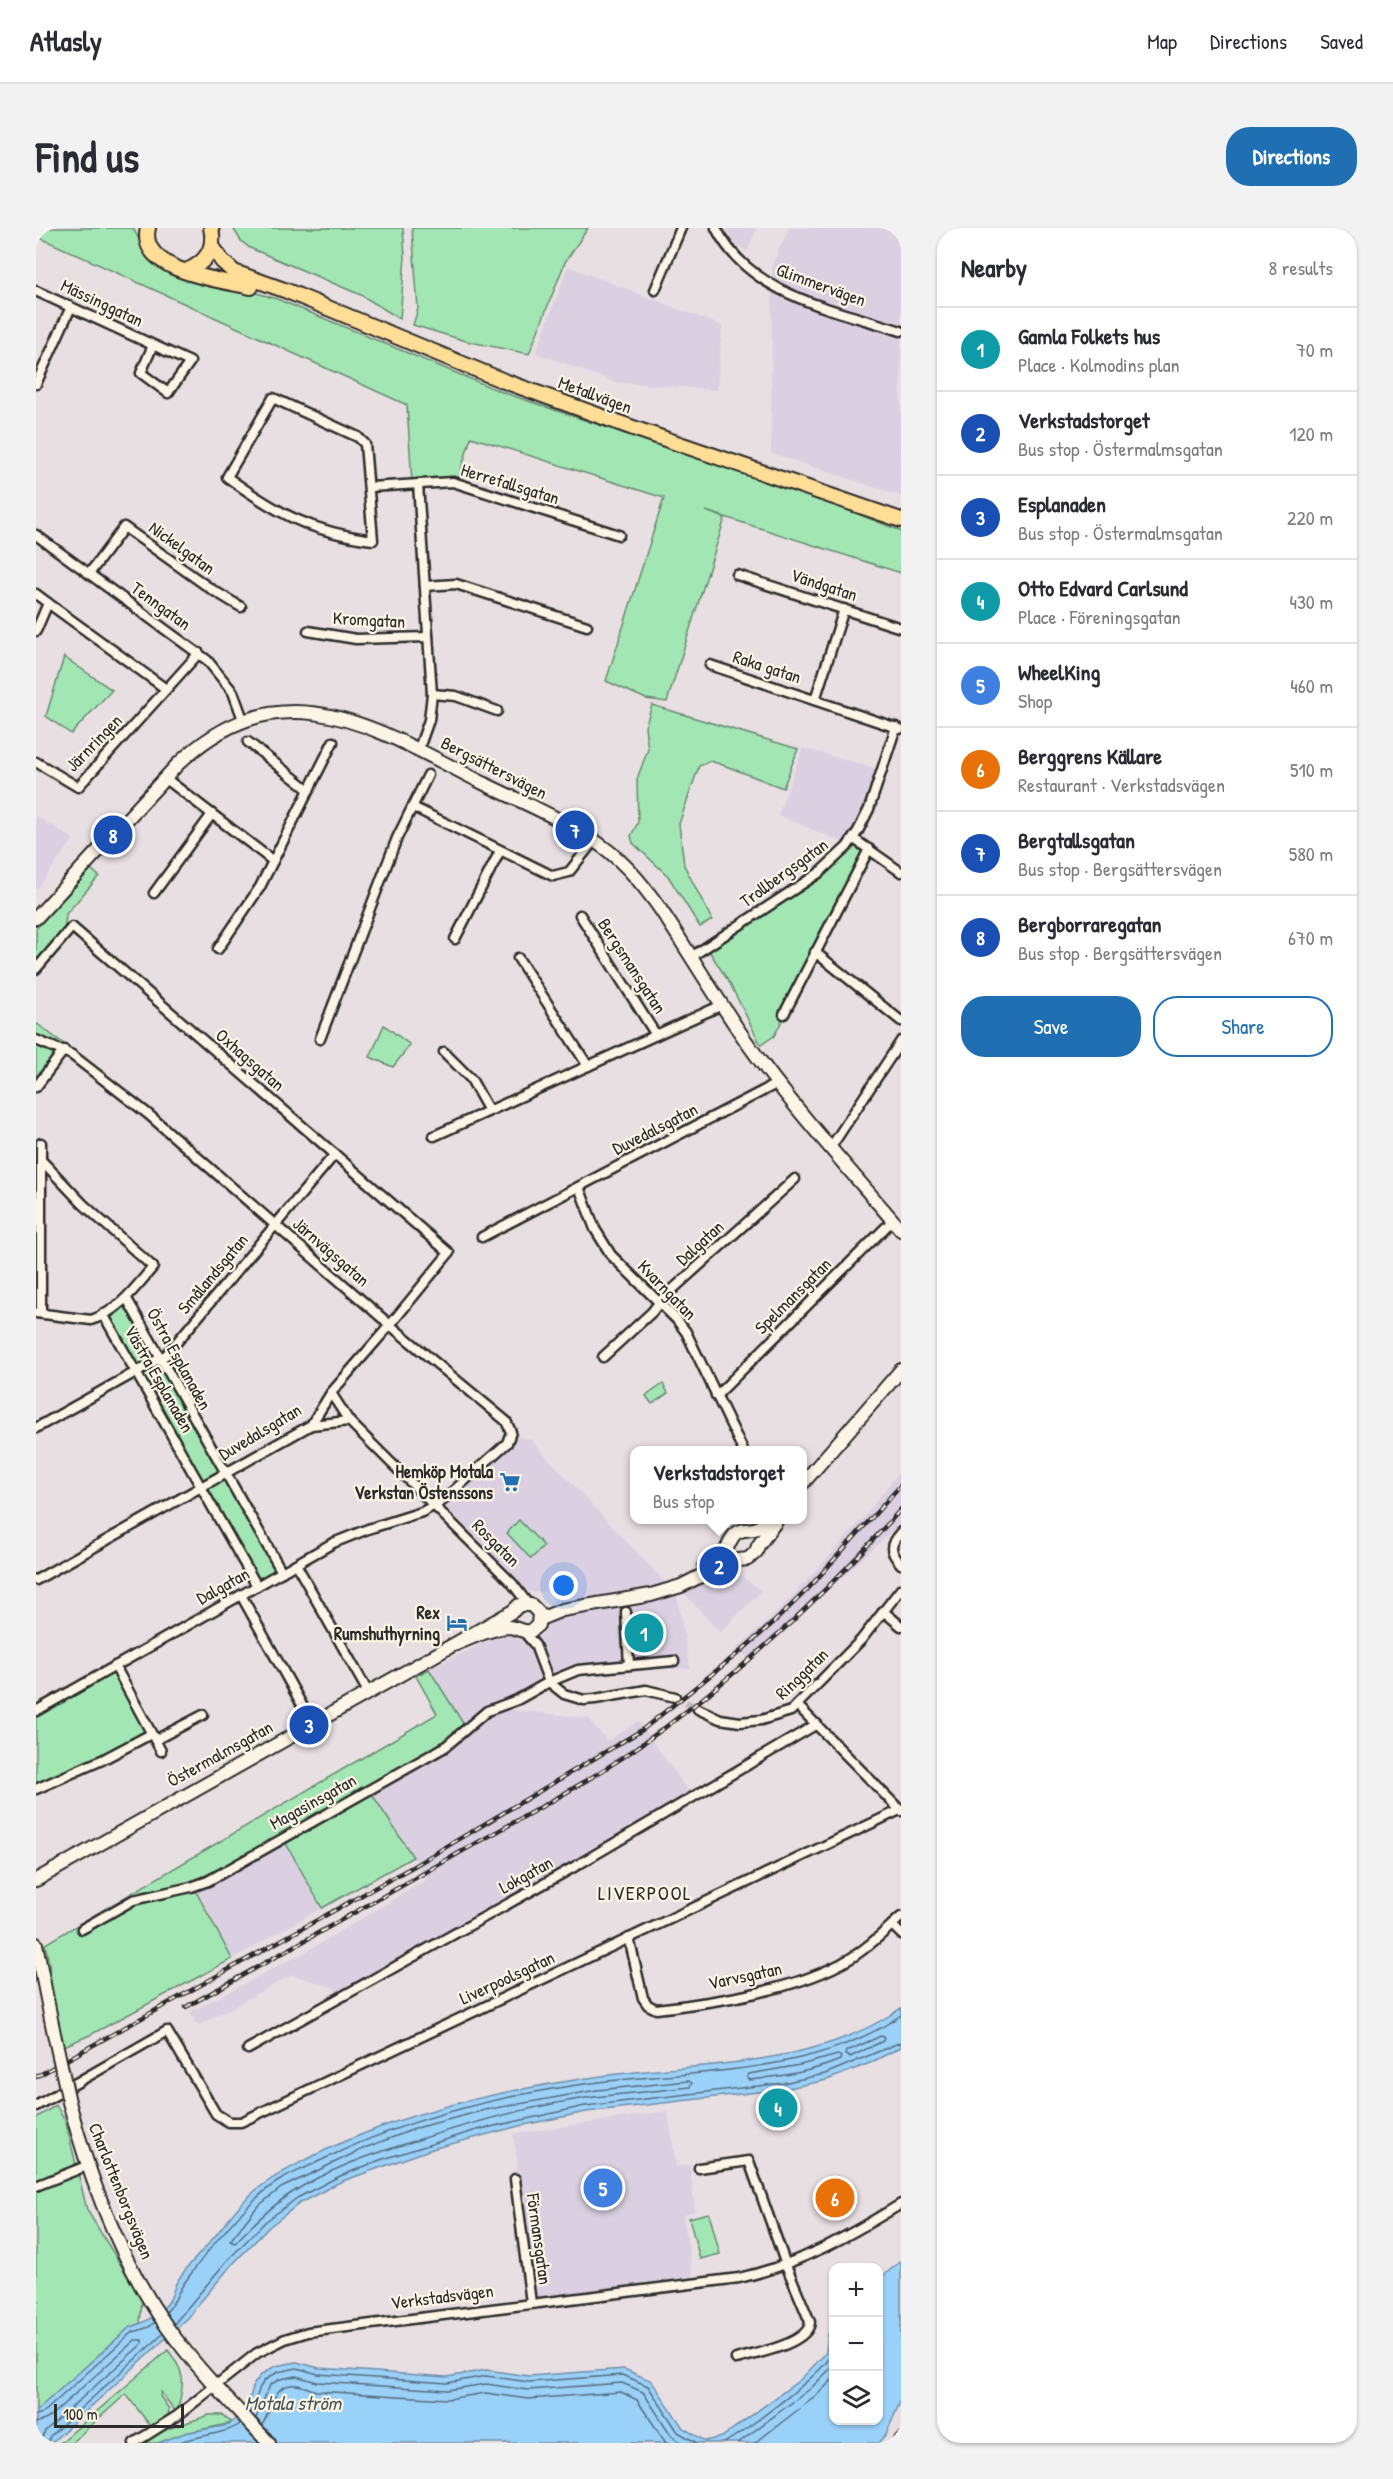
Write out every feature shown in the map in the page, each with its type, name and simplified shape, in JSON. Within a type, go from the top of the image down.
[{"type":"main road","points":[[186,271],[202,262],[212,246],[211,228]]},
{"type":"main road","name":"Metallvägen","points":[[145,231],[156,257],[170,266],[306,301]]},
{"type":"main road","name":"Metallvägen","points":[[212,246],[222,261],[234,272],[578,409],[901,518]]},
{"type":"main road","name":"Bergsättersvägen","points":[[36,918],[165,778],[201,744],[244,722],[279,713],[310,712],[363,724],[560,821],[617,859],[637,879],[662,911],[722,1005],[778,1083],[897,1225]]},
{"type":"main road","points":[[807,1478],[901,1365]]},
{"type":"main road","points":[[888,1383],[901,1370]]},
{"type":"main road","name":"Östermalmsgatan","points":[[453,1645],[502,1628],[519,1630],[535,1615],[666,1583],[705,1566],[730,1545],[732,1537],[737,1533],[749,1532],[761,1524]]},
{"type":"main road","name":"Östermalmsgatan","points":[[36,1880],[514,1610],[535,1615],[636,1599],[669,1590],[738,1558],[751,1557],[774,1524]]},
{"type":"main road","points":[[749,1532],[757,1539],[758,1546]]},
{"type":"main road","points":[[730,1545],[732,1553],[738,1558]]},
{"type":"main road","points":[[514,1610],[511,1620],[519,1630]]},
{"type":"main road","name":"Charlottenborgsvägen","points":[[36,1944],[69,2102],[89,2165],[116,2235],[150,2300],[176,2338],[215,2385],[269,2443]]},
{"type":"street","points":[[655,290],[681,228]]},
{"type":"street","name":"Glimmervägen","points":[[716,228],[739,262],[774,287],[901,331]]},
{"type":"street","name":"Mässinggatan","points":[[36,291],[72,307],[153,345],[190,363],[168,393],[141,373],[153,345]]},
{"type":"street","points":[[37,380],[72,307]]},
{"type":"street","points":[[273,398],[358,437],[365,444],[370,487],[373,540],[344,536],[287,517],[226,477],[273,398]]},
{"type":"street","name":"Herrefallsgatan","points":[[370,487],[453,482],[619,535]]},
{"type":"street","points":[[418,484],[432,694],[429,720],[418,750]]},
{"type":"street","name":"Nickelgatan","points":[[89,574],[124,527],[211,589],[241,607]]},
{"type":"street","name":"Tenngatan","points":[[36,535],[199,654],[225,680],[244,722]]},
{"type":"street","name":"Vändgatan","points":[[737,574],[901,628]]},
{"type":"street","points":[[425,586],[456,584],[586,626]]},
{"type":"street","points":[[36,594],[166,689]]},
{"type":"street","points":[[36,631],[48,603]]},
{"type":"street","name":"Raka gatan","points":[[815,700],[844,609]]},
{"type":"street","name":"Kromgatan","points":[[308,631],[356,639],[428,637]]},
{"type":"street","name":"Järnringen","points":[[36,762],[78,787],[199,654]]},
{"type":"street","name":"Raka gatan","points":[[710,665],[899,728]]},
{"type":"street","points":[[432,694],[456,696],[497,711]]},
{"type":"street","name":"Trollbergsgatan","points":[[691,957],[819,873],[854,839],[869,809],[899,728]]},
{"type":"street","points":[[248,742],[309,790]]},
{"type":"street","points":[[218,949],[245,912],[333,742]]},
{"type":"street","points":[[320,1039],[386,866],[428,775]]},
{"type":"street","points":[[165,778],[273,861]]},
{"type":"street","points":[[413,807],[549,875],[559,876],[572,870],[593,842]]},
{"type":"street","points":[[154,893],[212,814]]},
{"type":"street","points":[[854,839],[901,872]]},
{"type":"street","points":[[784,1014],[869,849]]},
{"type":"street","points":[[455,939],[500,850]]},
{"type":"street","name":"Bergsmansgatan","points":[[580,915],[656,1035]]},
{"type":"street","name":"Oxhagsgatan","points":[[36,969],[72,927],[449,1253]]},
{"type":"street","points":[[815,952],[901,1021]]},
{"type":"street","points":[[518,958],[588,1066]]},
{"type":"street","name":"Bergsmansgatan","points":[[434,1136],[722,1005]]},
{"type":"street","name":"Järnvägsgatan","points":[[36,1040],[64,1050],[148,1114],[390,1325],[506,1421],[511,1429],[507,1443],[434,1506]]},
{"type":"street","points":[[831,1147],[901,1041]]},
{"type":"street","points":[[36,1087],[64,1050]]},
{"type":"street","points":[[444,1052],[471,1079],[489,1111]]},
{"type":"street","name":"Duvedalsgatan","points":[[482,1237],[778,1083]]},
{"type":"street","name":"Västra Esplanaden","points":[[41,1143],[43,1162],[39,1313],[91,1320],[127,1299]]},
{"type":"street","name":"Smålandsgatan","points":[[36,1428],[166,1355],[335,1154]]},
{"type":"street","name":"Östra Esplanaden","points":[[43,1162],[83,1204],[153,1268],[127,1299],[282,1572]]},
{"type":"street","name":"Dalgatan","points":[[603,1357],[795,1179]]},
{"type":"street","name":"Kvarngatan","points":[[579,1187],[595,1229],[607,1248],[623,1268],[660,1302],[686,1332],[740,1446]]},
{"type":"street","name":"Spelmansgatan","points":[[716,1396],[897,1225]]},
{"type":"street","name":"Duvedalsgatan","points":[[36,1580],[311,1425],[331,1393],[449,1253]]},
{"type":"street","name":"Västra Esplanaden","points":[[103,1314],[257,1586]]},
{"type":"street","name":"Rosgatan","points":[[331,1393],[349,1421],[492,1562],[535,1615]]},
{"type":"street","points":[[311,1425],[349,1421]]},
{"type":"street","name":"Dalgatan","points":[[36,1711],[333,1543],[368,1529],[416,1515],[434,1506]]},
{"type":"street","points":[[901,1532],[890,1548],[893,1556],[901,1564]]},
{"type":"street","points":[[296,1564],[368,1692]]},
{"type":"street","name":"Rosgatan","points":[[514,1610],[516,1589]]},
{"type":"street","name":"Ringgatan","points":[[698,1709],[720,1719],[749,1722],[783,1715],[797,1705],[861,1640],[901,1589]]},
{"type":"street","points":[[241,1595],[312,1723]]},
{"type":"street","points":[[883,1611],[901,1626]]},
{"type":"street","points":[[626,1612],[628,1665]]},
{"type":"street","points":[[535,1615],[535,1645],[549,1682],[564,1694],[584,1700],[646,1690],[675,1697]]},
{"type":"street","points":[[519,1630],[535,1645]]},
{"type":"street","name":"Magasinsgatan","points":[[82,1929],[133,1900],[208,1881],[445,1746],[487,1711],[517,1700],[549,1682],[578,1670],[674,1661]]},
{"type":"street","points":[[115,1666],[161,1751]]},
{"type":"street","points":[[797,1705],[900,1811]]},
{"type":"street","points":[[36,1789],[203,1715]]},
{"type":"street","name":"Lokgatan","points":[[248,2049],[574,1867],[817,1724]]},
{"type":"street","name":"Liverpoolsgatan","points":[[36,2106],[167,2031],[216,2114],[229,2122],[241,2122],[900,1811]]},
{"type":"street","name":"Varvsgatan","points":[[629,1938],[643,1998],[648,2005],[656,2009],[755,1993],[799,1981],[854,1957],[901,1917]]},
{"type":"street","points":[[892,1925],[901,1934]]},
{"type":"street","points":[[699,2168],[749,2161],[786,2265],[810,2322],[808,2330],[802,2336],[776,2349],[736,2359]]},
{"type":"street","points":[[36,2186],[89,2165]]},
{"type":"street","name":"Förmansgatan","points":[[514,2179],[531,2303]]},
{"type":"street","name":"Verkstadsvägen","points":[[134,2443],[170,2421],[257,2353],[285,2339],[308,2332],[730,2279],[786,2265],[819,2251],[901,2204]]},
{"type":"street","points":[[897,2443],[901,2438]]},
{"type":"shaded area","points":[[726,228],[757,228],[747,251],[733,242]]},
{"type":"shaded area","points":[[789,228],[901,228],[901,496],[771,453],[772,265]]},
{"type":"shaded area","points":[[568,266],[722,326],[717,390],[614,382],[536,353]]},
{"type":"shaded area","points":[[803,748],[882,770],[849,845],[778,815]]},
{"type":"shaded area","points":[[36,816],[74,839],[36,890]]},
{"type":"shaded area","points":[[515,1436],[530,1439],[677,1595],[690,1668],[546,1675],[518,1694],[485,1707],[588,1718],[607,1741],[638,1721],[692,1796],[338,1995],[333,1987],[292,1975],[197,2026],[190,2012],[309,1950],[426,1880],[368,1788],[466,1728],[429,1669],[505,1633],[522,1641],[543,1635],[544,1628],[549,1622],[553,1601],[548,1592],[528,1592],[438,1506],[515,1440]]},
{"type":"shaded area","points":[[901,1469],[901,1523],[751,1661],[737,1648],[775,1615],[861,1521]]},
{"type":"shaded area","points":[[732,1568],[761,1591],[720,1633],[684,1593]]},
{"type":"shaded area","points":[[283,1838],[322,1908],[232,1959],[191,1882]]},
{"type":"shaded area","points":[[668,2111],[676,2166],[690,2165],[695,2211],[683,2215],[694,2282],[530,2303],[511,2177],[518,2165],[513,2134]]},
{"type":"green space","points":[[36,228],[133,228],[147,255],[155,264],[172,273],[233,286],[277,299],[502,392],[843,508],[901,531],[901,573],[706,511],[725,518],[667,702],[646,699],[606,681],[664,498],[471,437],[458,480],[412,483],[407,405],[36,236]]},
{"type":"green space","points":[[233,228],[403,228],[405,257],[400,319],[361,295],[250,248],[241,241]]},
{"type":"green space","points":[[412,228],[588,228],[565,262],[529,354],[466,341],[413,325],[418,309]]},
{"type":"green space","points":[[64,657],[112,690],[71,734],[46,716]]},
{"type":"green space","points":[[652,705],[798,749],[783,788],[710,761],[699,766],[679,824],[684,865],[712,920],[700,927],[668,876],[633,843],[631,836],[638,822],[637,779],[648,749],[645,727]]},
{"type":"green space","points":[[854,840],[872,847],[774,1036],[761,1045],[730,984],[706,946],[819,873]]},
{"type":"green space","points":[[91,869],[99,876],[66,914],[64,937],[36,971],[36,929]]},
{"type":"green space","points":[[36,1023],[72,1050],[54,1064],[36,1085]]},
{"type":"green space","points":[[384,1025],[410,1045],[393,1067],[370,1057]]},
{"type":"green space","points":[[127,1298],[284,1569],[259,1583],[104,1313]]},
{"type":"green space","points":[[663,1384],[668,1393],[652,1404],[646,1396]]},
{"type":"green space","points":[[519,1520],[544,1546],[531,1559],[507,1533]]},
{"type":"green space","points":[[117,1662],[155,1732],[36,1788],[36,1708]]},
{"type":"green space","points":[[429,1669],[466,1728],[449,1745],[368,1788],[413,1857],[322,1908],[283,1838],[191,1882],[232,1959],[90,2035],[64,2046],[53,2005],[45,1944],[437,1714],[416,1676]]},
{"type":"green space","points":[[56,2105],[66,2123],[87,2210],[142,2300],[140,2324],[129,2328],[36,2411],[36,2300],[38,2301],[36,2298],[36,2118]]},
{"type":"green space","points":[[709,2213],[720,2254],[700,2259],[689,2218]]},
{"type":"green space","points":[[168,2350],[178,2365],[182,2377],[180,2399],[175,2411],[161,2392],[160,2396],[169,2409],[168,2417],[152,2428],[126,2394],[71,2443],[60,2443]]},
{"type":"green space","points":[[209,2415],[222,2415],[232,2423],[185,2433],[158,2443],[143,2443],[165,2430]]},
{"type":"water","points":[[901,2008],[901,2047],[870,2063],[827,2080],[784,2089],[586,2112],[519,2126],[432,2149],[340,2182],[300,2203],[269,2227],[230,2267],[189,2317],[51,2443],[36,2443],[36,2411],[129,2328],[146,2321],[161,2310],[169,2301],[177,2282],[189,2265],[243,2202],[259,2188],[302,2161],[391,2123],[478,2098],[566,2081],[713,2065],[792,2053],[830,2043],[867,2028]]},
{"type":"water","name":"Motala ström","points":[[901,2261],[901,2400],[886,2434],[878,2443],[158,2443],[185,2433],[229,2425],[247,2407],[254,2384],[261,2375],[275,2366],[297,2362],[319,2368],[447,2377],[486,2370],[529,2376],[624,2369],[652,2381],[683,2428],[705,2441],[722,2437],[801,2379],[826,2353],[829,2333],[829,2425],[883,2425],[883,2276]]},
{"type":"tunnel","points":[[675,1697],[698,1709]]},
{"type":"railway","points":[[36,2077],[414,1866],[642,1730],[774,1622],[807,1590],[901,1485]]},
{"type":"railway","points":[[186,2007],[545,1805],[628,1754],[702,1699],[772,1640],[838,1576],[901,1509]]},
{"type":"place","name":"Bergtallsgatan","points":[[575,830]]},
{"type":"place","name":"Bergborraregatan","points":[[113,835]]},
{"type":"place","name":"Hemköp Motala Verkstan Östenssons","points":[[510,1482]]},
{"type":"place","name":"Verkstadstorget","points":[[719,1566]]},
{"type":"place","name":"Rex Rumshuthyrning","points":[[457,1623]]},
{"type":"place","name":"Gamla Folkets hus","points":[[644,1633]]},
{"type":"place","name":"Esplanaden","points":[[309,1725]]},
{"type":"place","name":"Otto Edvard Carlsund","points":[[778,2108]]},
{"type":"place","name":"WheelKing","points":[[603,2188]]},
{"type":"place","name":"Berggrens Källare","points":[[835,2198]]},
{"type":"district","name":"LIVERPOOL","points":[[645,1893]]}]
